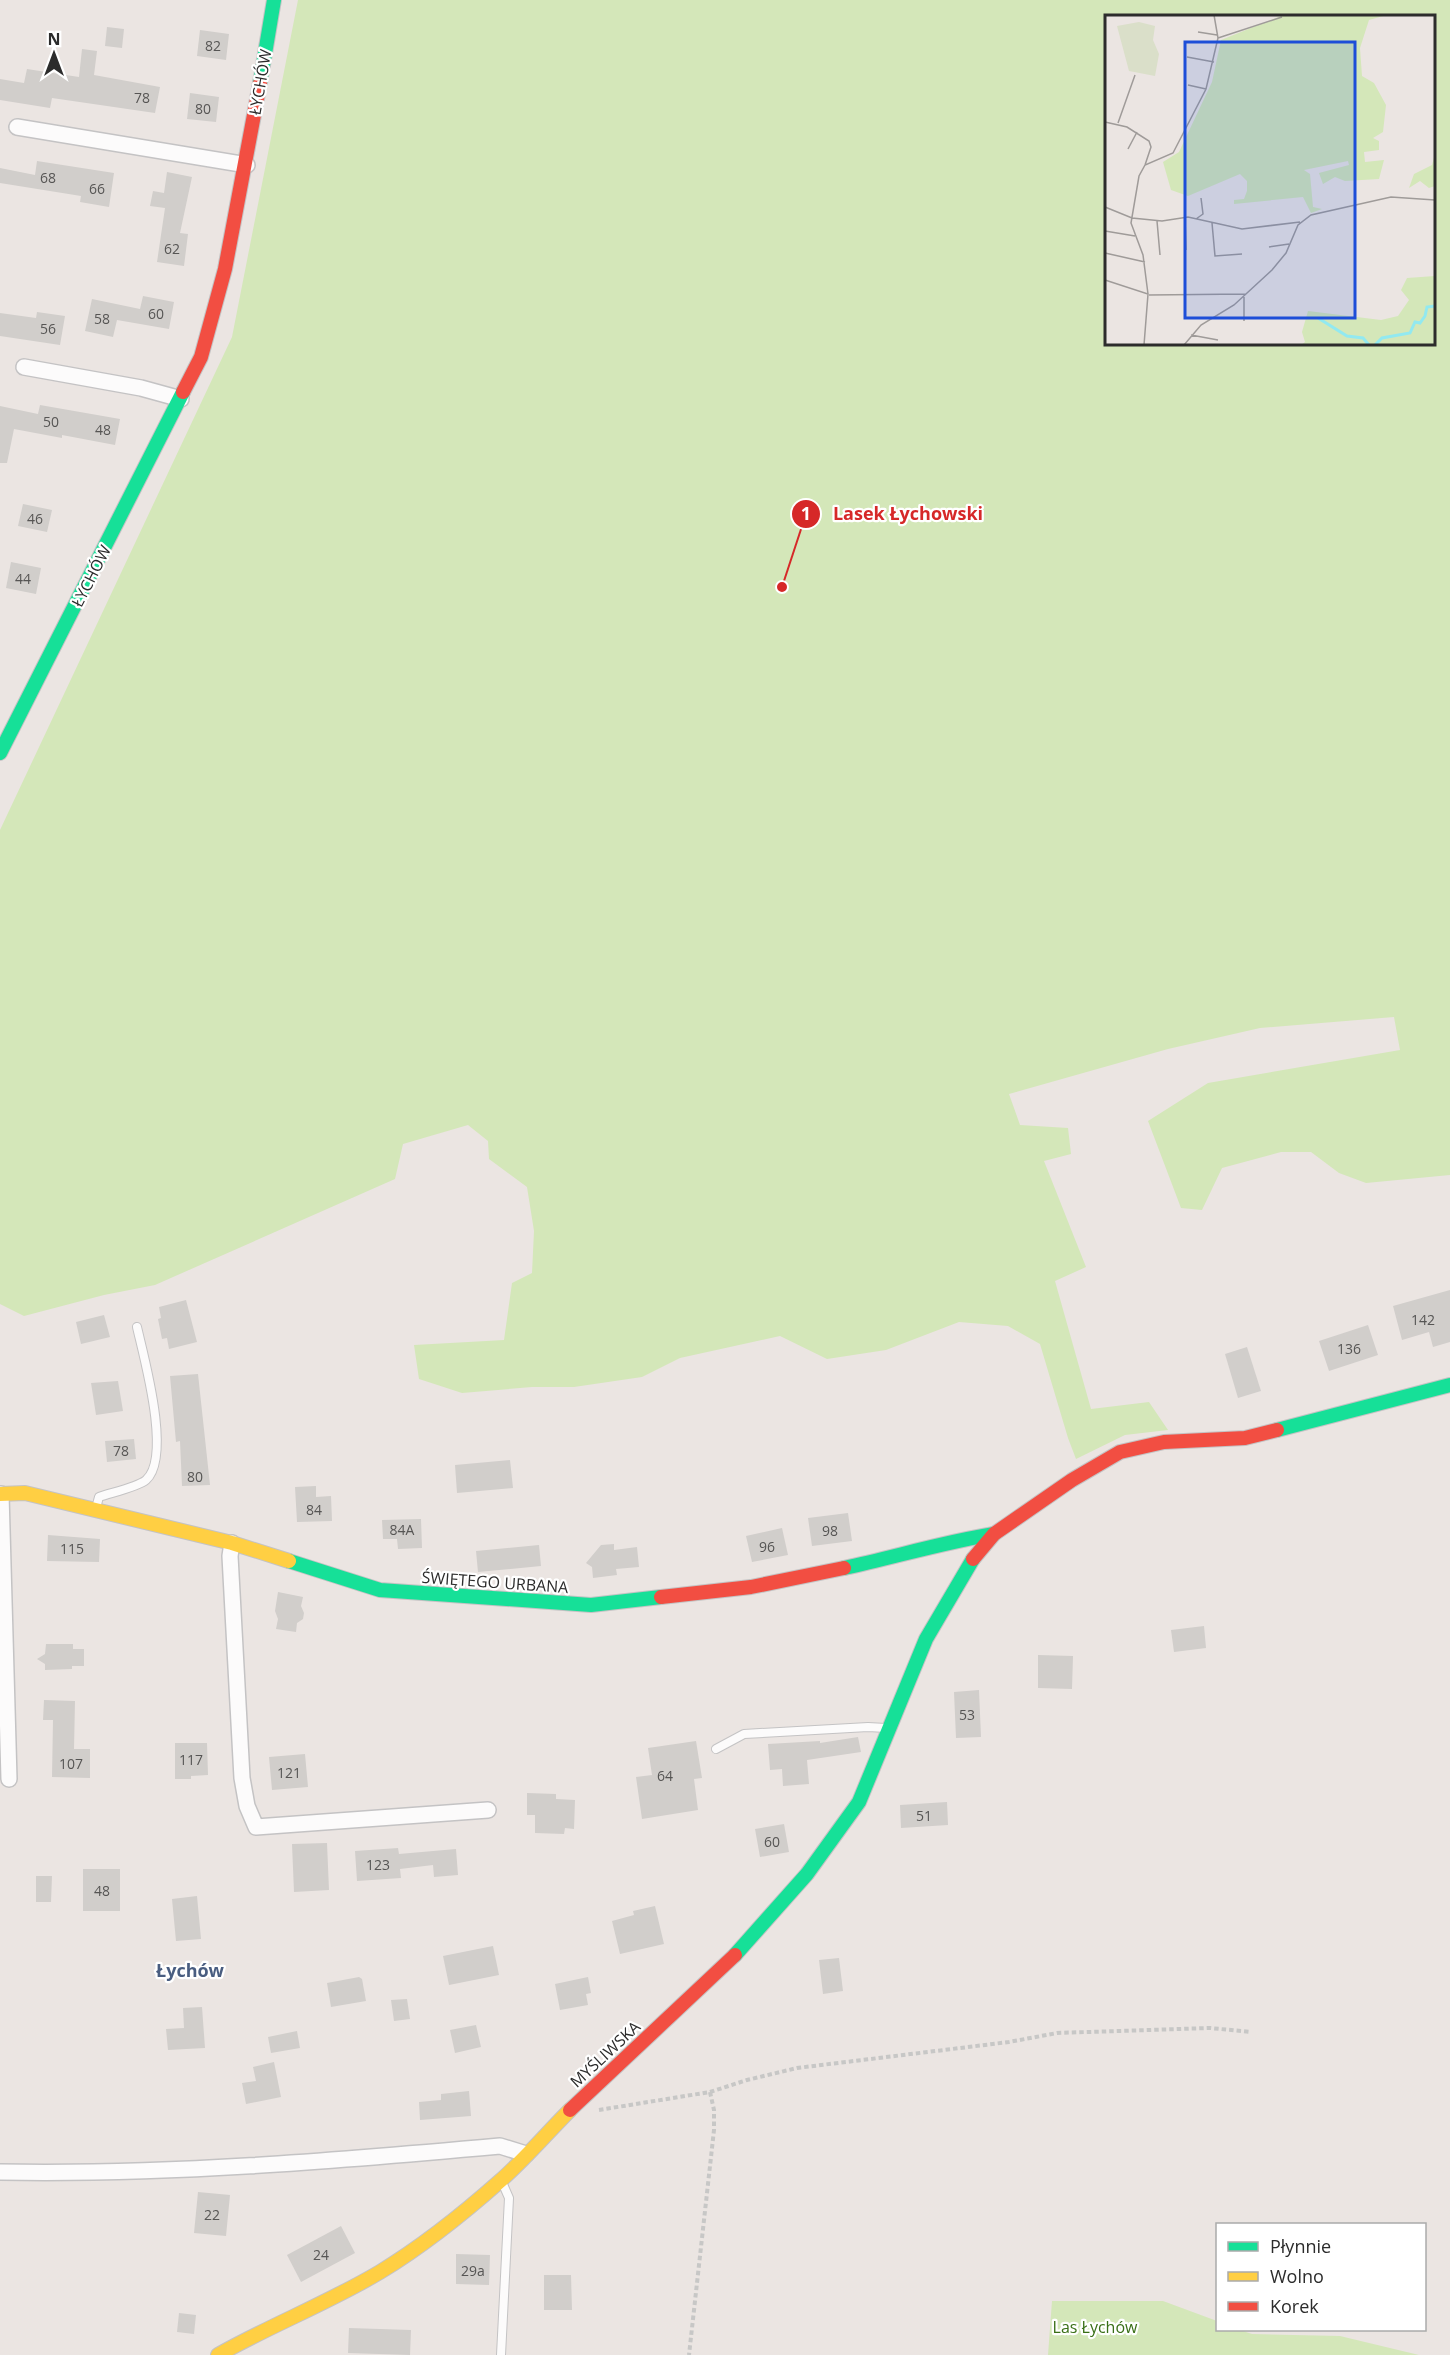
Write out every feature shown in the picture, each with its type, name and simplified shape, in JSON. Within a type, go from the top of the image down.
[{"type":"street","name":"ŁYCHÓW","points":[[0,753],[201,357],[231,248],[274,0]]},
{"type":"street","points":[[17,127],[247,165]]},
{"type":"street","points":[[24,367],[141,388],[181,399]]},
{"type":"street","points":[[994,1534],[1072,1480],[1120,1452],[1164,1442],[1245,1438],[1450,1385]]},
{"type":"street","name":"ŚWIĘTEGO URBANA","points":[[1,1494],[25,1493],[232,1543],[380,1590],[591,1605],[751,1587],[901,1556],[962,1539],[994,1534]]},
{"type":"street","points":[[1,1494],[9,1779]]},
{"type":"street","name":"MYŚLIWSKA","points":[[219,2355],[381,2271],[420,2245],[501,2181],[570,2110],[739,1951],[807,1874],[859,1802],[926,1639],[962,1577],[994,1534]]},
{"type":"street","points":[[232,1543],[230,1556],[242,1778],[247,1806],[256,1827],[488,1810]]},
{"type":"street","points":[[0,2172],[61,2173],[229,2168],[500,2146],[526,2154]]},
{"type":"lane","points":[[95,1510],[99,1497],[146,1480],[156,1465],[158,1432],[137,1327]]},
{"type":"lane","points":[[716,1749],[744,1734],[868,1727],[891,1728]]},
{"type":"lane","points":[[501,2181],[509,2198],[501,2355]]},
{"type":"path","points":[[570,2110],[586,2112],[710,2092],[797,2068],[1009,2042],[1057,2033],[1210,2028],[1251,2032]]},
{"type":"path","points":[[689,2355],[714,2130],[714,2110],[710,2092]]},
{"type":"green space","points":[[298,0],[1450,0],[1450,1175],[1366,1183],[1339,1173],[1311,1152],[1281,1152],[1222,1168],[1202,1210],[1181,1208],[1148,1121],[1208,1083],[1400,1050],[1394,1017],[1260,1028],[1168,1049],[1009,1094],[1020,1125],[1068,1128],[1071,1154],[1044,1161],[1086,1267],[1055,1281],[1091,1409],[1149,1402],[1168,1430],[1125,1435],[1076,1459],[1040,1344],[1008,1326],[959,1322],[886,1350],[827,1359],[780,1336],[680,1358],[642,1377],[574,1387],[532,1387],[462,1393],[419,1379],[414,1345],[504,1340],[512,1283],[532,1273],[534,1231],[527,1187],[489,1159],[488,1141],[468,1125],[403,1144],[395,1179],[155,1285],[104,1295],[24,1316],[0,1304],[0,830],[232,337]]},
{"type":"green space","name":"Las Łychów","points":[[1052,2301],[1163,2301],[1216,2321],[1216,2331],[1340,2336],[1419,2355],[1048,2355]]},
{"type":"building","points":[[107,27],[124,29],[122,48],[105,46]]},
{"type":"building","points":[[200,30],[229,34],[226,60],[197,56]]},
{"type":"building","points":[[82,49],[97,51],[94,75],[160,87],[155,113],[52,98],[50,108],[0,100],[0,79],[24,83],[27,69],[79,77]]},
{"type":"building","points":[[190,93],[219,97],[216,122],[187,119]]},
{"type":"building","points":[[37,161],[114,173],[109,207],[80,202],[81,196],[0,183],[0,168],[35,175]]},
{"type":"building","points":[[167,172],[192,177],[180,233],[188,234],[184,266],[157,262],[165,208],[150,206],[153,191],[164,193]]},
{"type":"building","points":[[143,296],[174,302],[169,329],[117,320],[113,337],[85,331],[92,299],[140,309]]},
{"type":"building","points":[[37,312],[65,316],[60,345],[0,336],[0,313],[36,318]]},
{"type":"building","points":[[40,405],[120,419],[115,445],[14,429],[7,463],[0,463],[0,406],[38,414]]},
{"type":"building","points":[[23,504],[52,510],[47,532],[18,526]]},
{"type":"building","points":[[11,562],[41,568],[36,594],[6,588]]},
{"type":"building","points":[[1450,1290],[1450,1342],[1433,1347],[1429,1332],[1402,1340],[1393,1306]]},
{"type":"building","points":[[186,1300],[197,1342],[169,1349],[167,1338],[162,1339],[158,1319],[161,1318],[159,1307]]},
{"type":"building","points":[[104,1315],[110,1337],[81,1344],[76,1322]]},
{"type":"building","points":[[1368,1325],[1378,1355],[1329,1371],[1319,1341]]},
{"type":"building","points":[[1247,1347],[1261,1391],[1238,1398],[1225,1354]]},
{"type":"building","points":[[198,1374],[210,1485],[182,1486],[180,1441],[176,1442],[170,1376]]},
{"type":"building","points":[[118,1381],[123,1411],[96,1415],[91,1383]]},
{"type":"building","points":[[134,1439],[136,1459],[107,1462],[105,1441]]},
{"type":"building","points":[[510,1460],[513,1488],[457,1493],[455,1465]]},
{"type":"building","points":[[316,1486],[316,1497],[331,1496],[332,1521],[297,1522],[295,1487]]},
{"type":"building","points":[[848,1513],[852,1541],[812,1546],[808,1518]]},
{"type":"building","points":[[421,1519],[422,1548],[398,1549],[397,1539],[383,1539],[382,1520]]},
{"type":"building","points":[[782,1528],[788,1555],[752,1562],[746,1536]]},
{"type":"building","points":[[48,1535],[100,1539],[99,1562],[47,1561]]},
{"type":"building","points":[[614,1544],[614,1550],[637,1547],[639,1567],[616,1569],[617,1575],[593,1578],[592,1567],[586,1563],[601,1545]]},
{"type":"building","points":[[539,1545],[541,1566],[478,1572],[476,1551]]},
{"type":"building","points":[[278,1592],[303,1597],[301,1606],[304,1613],[303,1619],[297,1623],[296,1632],[276,1629],[278,1619],[275,1611]]},
{"type":"building","points":[[1204,1626],[1206,1648],[1174,1652],[1171,1630]]},
{"type":"building","points":[[46,1644],[73,1644],[73,1649],[84,1649],[84,1666],[45,1670],[45,1664],[37,1659],[45,1654]]},
{"type":"building","points":[[1038,1655],[1073,1656],[1072,1689],[1038,1688]]},
{"type":"building","points":[[979,1690],[981,1737],[956,1738],[954,1692]]},
{"type":"building","points":[[44,1700],[75,1701],[74,1749],[90,1749],[90,1778],[52,1777],[53,1720],[43,1720]]},
{"type":"building","points":[[858,1737],[861,1752],[807,1760],[809,1784],[783,1786],[782,1769],[770,1770],[768,1744],[820,1741],[820,1743]]},
{"type":"building","points":[[696,1741],[702,1778],[694,1779],[698,1810],[642,1819],[636,1777],[652,1775],[648,1748]]},
{"type":"building","points":[[175,1743],[207,1743],[208,1775],[191,1776],[191,1779],[175,1779]]},
{"type":"building","points":[[305,1754],[308,1787],[272,1790],[269,1757]]},
{"type":"building","points":[[527,1793],[556,1794],[556,1799],[575,1800],[574,1829],[565,1828],[564,1834],[535,1833],[535,1815],[527,1815]]},
{"type":"building","points":[[947,1802],[948,1825],[901,1828],[900,1805]]},
{"type":"building","points":[[784,1824],[789,1852],[760,1857],[755,1829]]},
{"type":"building","points":[[327,1843],[329,1890],[294,1892],[292,1844]]},
{"type":"building","points":[[398,1848],[399,1854],[456,1849],[458,1875],[434,1877],[433,1865],[400,1869],[401,1878],[357,1881],[355,1851]]},
{"type":"building","points":[[83,1869],[120,1869],[120,1911],[83,1911]]},
{"type":"building","points":[[36,1876],[52,1876],[51,1902],[36,1902]]},
{"type":"building","points":[[197,1896],[201,1939],[176,1941],[172,1899]]},
{"type":"building","points":[[655,1906],[664,1944],[620,1954],[612,1921],[634,1915],[633,1911]]},
{"type":"building","points":[[493,1946],[499,1975],[449,1985],[443,1956]]},
{"type":"building","points":[[839,1958],[843,1991],[823,1994],[819,1960]]},
{"type":"building","points":[[359,1977],[362,1979],[366,2001],[331,2007],[327,1983]]},
{"type":"building","points":[[588,1977],[591,1993],[586,1994],[588,2005],[560,2010],[555,1984]]},
{"type":"building","points":[[407,1999],[410,2019],[394,2021],[391,2000]]},
{"type":"building","points":[[202,2007],[205,2048],[168,2050],[166,2029],[184,2028],[183,2008]]},
{"type":"building","points":[[476,2025],[481,2047],[455,2053],[450,2030]]},
{"type":"building","points":[[297,2031],[300,2048],[271,2053],[268,2037]]},
{"type":"building","points":[[274,2062],[281,2097],[246,2104],[242,2083],[256,2081],[253,2067]]},
{"type":"building","points":[[469,2091],[471,2116],[420,2120],[419,2102],[441,2100],[441,2094]]},
{"type":"building","points":[[198,2192],[230,2195],[226,2236],[194,2233]]},
{"type":"building","points":[[341,2226],[355,2253],[301,2282],[287,2255]]},
{"type":"building","points":[[456,2254],[490,2255],[489,2285],[456,2284]]},
{"type":"building","points":[[544,2275],[571,2275],[572,2310],[544,2310]]},
{"type":"building","points":[[179,2313],[196,2315],[194,2334],[177,2332]]},
{"type":"building","points":[[349,2328],[411,2330],[410,2355],[348,2353]]},
{"type":"traffic: fast","points":[[260,83],[274,0]]},
{"type":"traffic: fast","points":[[0,753],[183,392]]},
{"type":"traffic: fast","points":[[1277,1430],[1450,1385]]},
{"type":"traffic: fast","points":[[844,1568],[994,1534]]},
{"type":"traffic: fast","points":[[735,1955],[807,1874],[859,1802],[926,1639],[973,1559]]},
{"type":"traffic: fast","points":[[289,1561],[380,1590],[591,1605],[661,1597]]},
{"type":"traffic: slow","points":[[0,1494],[25,1493],[232,1543],[289,1561]]},
{"type":"traffic: slow","points":[[218,2355],[360,2283],[411,2252],[500,2181],[570,2110]]},
{"type":"traffic: jam","points":[[183,392],[201,357],[225,269],[260,83]]},
{"type":"traffic: jam","points":[[973,1559],[994,1534],[1072,1480],[1120,1452],[1164,1442],[1245,1438],[1277,1430]]},
{"type":"traffic: jam","points":[[661,1597],[751,1587],[844,1568]]},
{"type":"traffic: jam","points":[[570,2110],[735,1955]]},
{"type":"place","name":"Lasek Łychowski","points":[[782,587]]},
{"type":"district","name":"Łychów","points":[[190,1970]]}]
